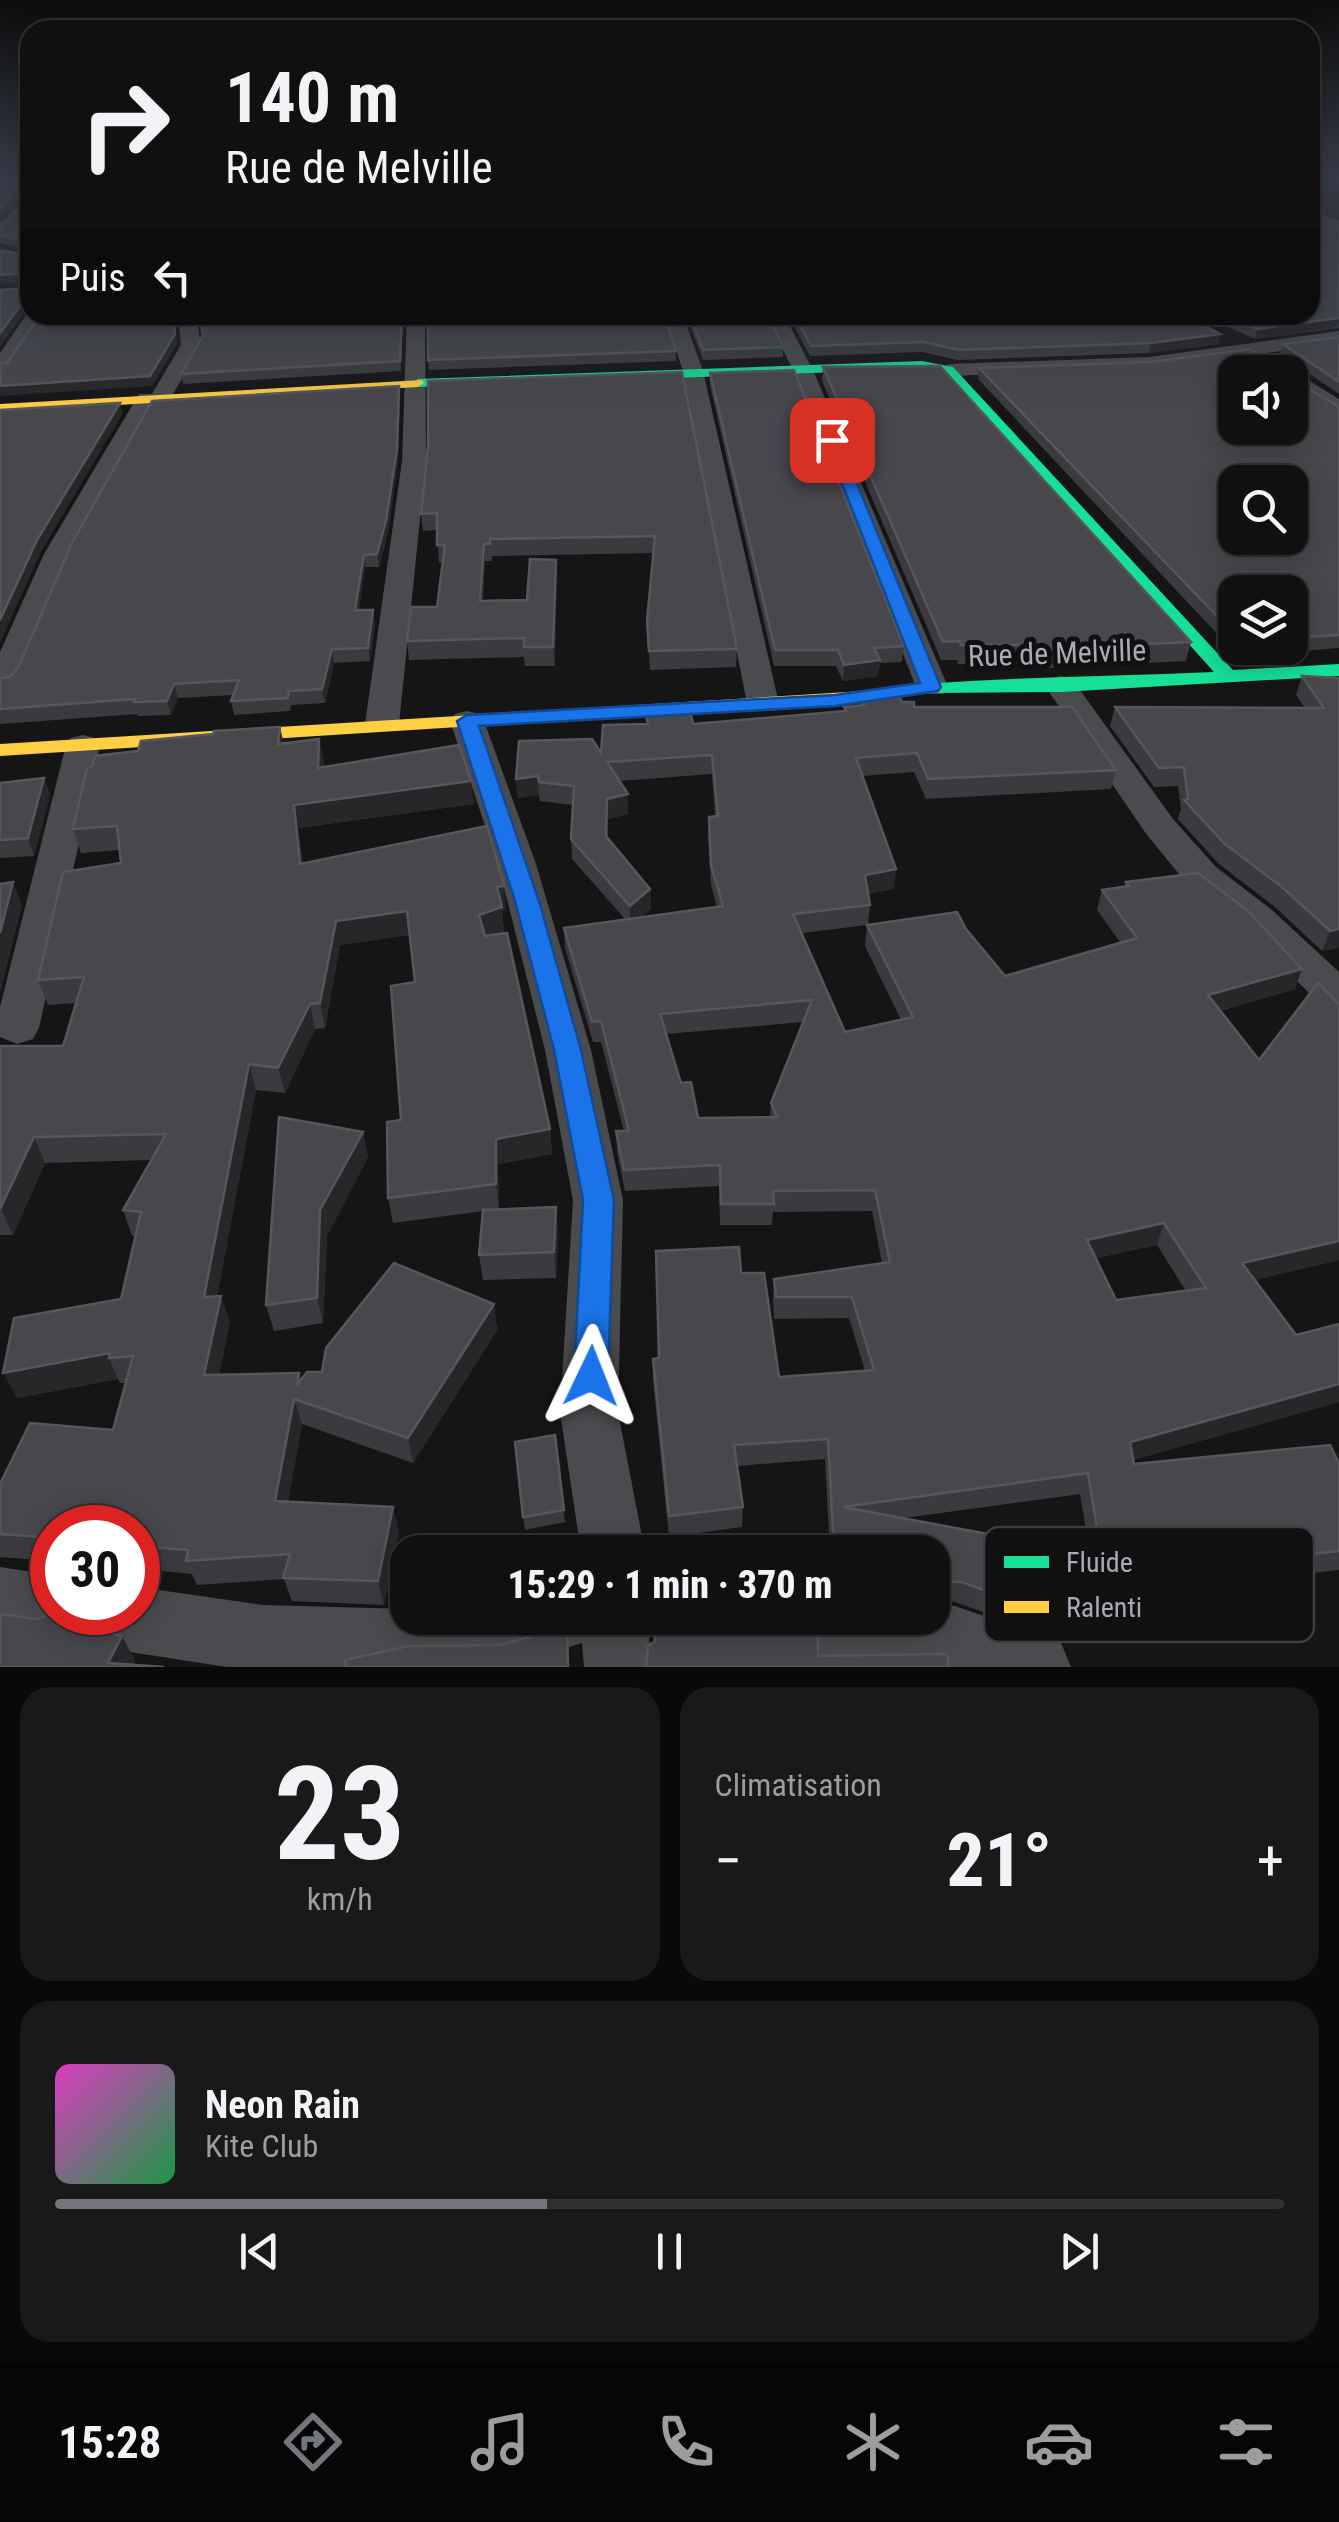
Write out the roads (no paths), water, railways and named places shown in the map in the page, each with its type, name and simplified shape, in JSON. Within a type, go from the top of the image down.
[{"type":"street","points":[[0,367],[29,325]]},
{"type":"street","points":[[3,680],[58,554],[153,399],[191,345],[188,325]]},
{"type":"street","points":[[382,724],[414,461],[416,325]]},
{"type":"street","points":[[678,325],[694,371],[763,704]]},
{"type":"street","points":[[779,325],[803,370],[932,687]]},
{"type":"street","points":[[1215,332],[1260,355]]},
{"type":"street","points":[[0,408],[694,371],[922,365],[949,370],[1150,362],[1339,337]]},
{"type":"street","points":[[949,370],[1228,676]]},
{"type":"street","points":[[1308,388],[1339,409]]},
{"type":"street","name":"Rue de Melville","points":[[0,750],[382,724],[835,700],[932,687],[1060,686],[1339,670]]},
{"type":"street","points":[[1060,686],[1160,827],[1202,876],[1258,918],[1339,998]]},
{"type":"street","points":[[467,721],[527,901],[568,1050],[598,1200],[590,1412],[610,1535]]},
{"type":"street","points":[[17,1028],[83,745]]},
{"type":"street","points":[[0,1600],[30,1605]]},
{"type":"street","points":[[160,1623],[263,1639],[464,1644],[498,1635]]},
{"type":"street","points":[[615,1635],[618,1667]]},
{"type":"street","points":[[918,1635],[955,1640],[1037,1667]]}]
